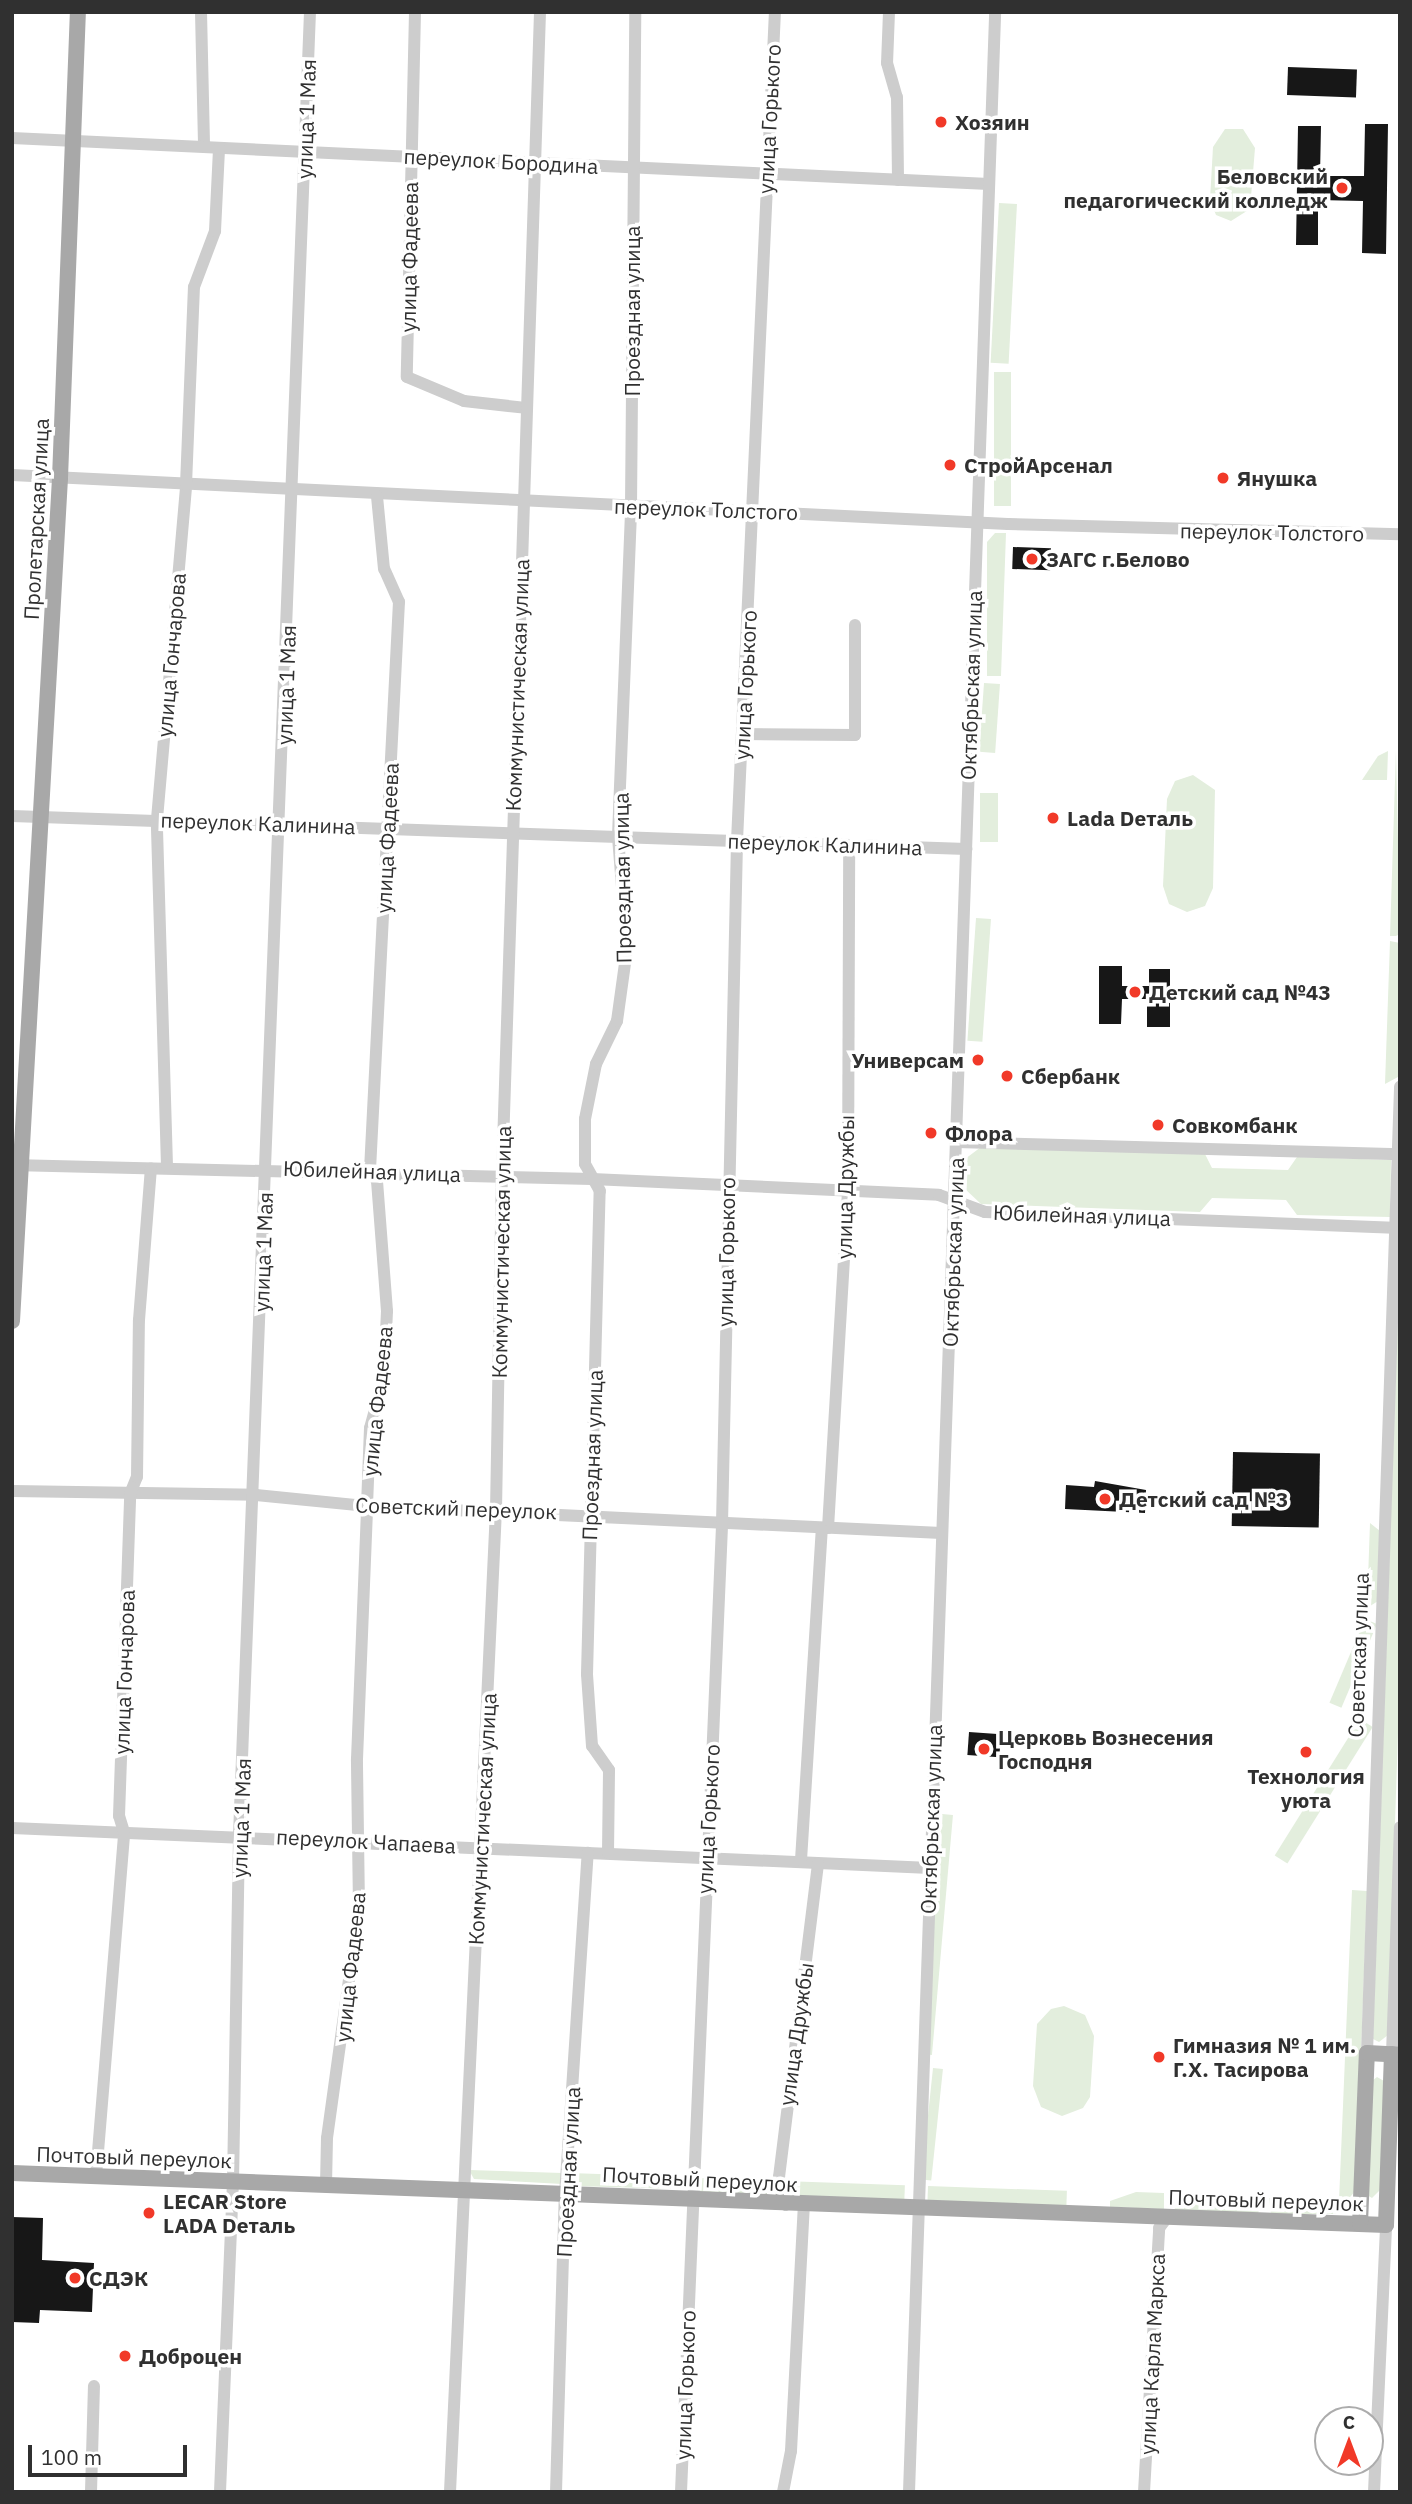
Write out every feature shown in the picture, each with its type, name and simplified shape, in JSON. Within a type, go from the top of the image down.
[{"type":"main road","name":"Пролетарская улица","points":[[12,1321],[18,1165],[42,817],[60,478],[78,12]]},
{"type":"main road","points":[[1367,2053],[1396,2054],[1386,2225]]},
{"type":"main road","name":"Советская улица","points":[[1360,2224],[1367,2053]]},
{"type":"main road","name":"Почтовый переулок","points":[[12,2173],[917,2210],[1386,2225]]},
{"type":"street","points":[[201,12],[204,147]]},
{"type":"street","name":"улица 1 Мая","points":[[220,2492],[233,2182],[239,1835],[256,1495],[265,1168],[282,825],[310,12]]},
{"type":"street","name":"улица Фадеева","points":[[415,12],[407,377],[464,401],[526,408]]},
{"type":"street","name":"Коммунистическая улица","points":[[450,2492],[496,1511],[502,1176],[540,12]]},
{"type":"street","name":"Проездная улица","points":[[608,1853],[609,1770],[592,1746],[587,1674],[600,1191],[585,1164],[584,1119],[596,1065],[617,1021],[627,949],[618,836],[631,506],[635,12]]},
{"type":"street","name":"улица Горького","points":[[681,2492],[722,1524],[727,1187],[737,841],[753,511],[765,173],[775,12]]},
{"type":"street","points":[[889,12],[887,63],[897,96],[898,180]]},
{"type":"street","name":"Октябрьская улица","points":[[909,2492],[995,12]]},
{"type":"street","name":"переулок Бородина","points":[[12,138],[989,184]]},
{"type":"street","name":"улица Гончарова","points":[[167,1166],[157,819],[186,485],[194,287],[215,230],[219,148]]},
{"type":"street","name":"переулок Толстого","points":[[12,475],[292,489],[377,496],[977,521],[1400,534]]},
{"type":"street","name":"улица Фадеева","points":[[326,2185],[327,2138],[359,1909],[357,1759],[366,1506],[370,1428],[384,1377],[387,1311],[377,1181],[370,1170],[399,603],[384,569],[377,496]]},
{"type":"street","points":[[742,734],[855,735],[855,625]]},
{"type":"street","name":"переулок Калинина","points":[[12,816],[966,849]]},
{"type":"street","name":"улица Дружбы","points":[[801,1860],[848,1191],[849,845]]},
{"type":"street","name":"Советская улица","points":[[1367,2053],[1400,1087]]},
{"type":"street","points":[[957,1142],[1399,1154]]},
{"type":"street","name":"Юбилейная улица","points":[[18,1165],[370,1170],[593,1179],[955,1197],[985,1212],[1397,1228]]},
{"type":"street","name":"улица Гончарова","points":[[96,2176],[124,1832],[118,1816],[130,1494],[137,1477],[139,1320],[151,1168]]},
{"type":"street","name":"Советский переулок","points":[[12,1491],[256,1495],[366,1506],[590,1513],[722,1524],[941,1533]]},
{"type":"street","points":[[1396,2054],[1400,1827]]},
{"type":"street","name":"переулок Чапаева","points":[[12,1828],[239,1835],[930,1868]]},
{"type":"street","name":"Проездная улица","points":[[556,2492],[565,2194],[588,1853]]},
{"type":"street","name":"улица Дружбы","points":[[786,2205],[779,2177],[818,1863]]},
{"type":"street","points":[[783,2492],[791,2451],[804,2205]]},
{"type":"street","name":"улица Карла Маркса","points":[[1144,2492],[1159,2228],[1166,2219]]},
{"type":"street","points":[[1374,2492],[1386,2225]]},
{"type":"street","points":[[91,2492],[94,2386]]},
{"type":"green space","points":[[1225,129],[1243,129],[1255,148],[1250,209],[1231,221],[1216,215],[1210,200],[1213,147]]},
{"type":"green space","points":[[999,203],[1017,204],[1009,364],[991,363]]},
{"type":"green space","points":[[994,372],[1011,372],[1011,506],[994,506]]},
{"type":"green space","points":[[995,533],[1006,533],[1001,676],[987,676],[987,542]]},
{"type":"green space","points":[[984,683],[1000,684],[995,753],[979,752]]},
{"type":"green space","points":[[1396,750],[1400,934],[1390,936]]},
{"type":"green space","points":[[1388,751],[1387,780],[1362,780],[1378,756]]},
{"type":"green space","points":[[1193,775],[1215,790],[1213,888],[1205,906],[1187,912],[1169,904],[1163,886],[1167,799],[1175,781]]},
{"type":"green space","points":[[980,793],[998,793],[998,842],[980,842]]},
{"type":"green space","points":[[976,918],[991,919],[982,1042],[967,1041]]},
{"type":"green space","points":[[1390,941],[1400,943],[1398,1077],[1385,1084]]},
{"type":"green space","points":[[981,1147],[1205,1154],[1212,1168],[1288,1170],[1297,1157],[1391,1160],[1390,1217],[1297,1215],[1286,1200],[1212,1198],[1200,1212],[981,1204],[964,1188],[965,1159]]},
{"type":"green space","points":[[1400,1246],[1400,1672],[1388,2035],[1379,2042],[1373,2039]]},
{"type":"green space","points":[[1370,1523],[1380,1531],[1378,1601],[1367,1608]]},
{"type":"green space","points":[[1365,1619],[1377,1624],[1341,1708],[1329,1703]]},
{"type":"green space","points":[[1360,1719],[1373,1727],[1287,1863],[1275,1856]]},
{"type":"green space","points":[[942,1814],[953,1815],[932,2055],[921,2054]]},
{"type":"green space","points":[[1352,1890],[1367,1891],[1356,2190],[1336,2214],[1271,2214],[1269,2198],[1339,2201]]},
{"type":"green space","points":[[1064,2006],[1085,2015],[1094,2036],[1090,2097],[1083,2108],[1062,2116],[1041,2107],[1033,2086],[1037,2024],[1051,2009]]},
{"type":"green space","points":[[933,2068],[943,2069],[931,2180],[921,2179]]},
{"type":"green space","points":[[1377,2077],[1384,2081],[1380,2190],[1372,2198],[1367,2195],[1372,2081]]},
{"type":"green space","points":[[469,2170],[562,2173],[562,2184],[474,2179]]},
{"type":"green space","points":[[570,2173],[684,2177],[687,2183],[681,2189],[573,2186]]},
{"type":"green space","points":[[698,2178],[905,2185],[904,2200],[697,2193]]},
{"type":"green space","points":[[928,2186],[1067,2191],[1066,2206],[927,2201]]},
{"type":"green space","points":[[1136,2192],[1164,2193],[1164,2209],[1110,2207],[1110,2201]]},
{"type":"green space","points":[[1179,2201],[1255,2204],[1259,2210],[1258,2214],[1174,2210]]},
{"type":"building","points":[[1288,67],[1357,69],[1356,97],[1287,95]]},
{"type":"building","name":"Беловский педагогический колледж","points":[[1365,124],[1388,124],[1386,254],[1362,253],[1363,201],[1318,200],[1318,245],[1296,245],[1298,126],[1321,126],[1320,176],[1364,176]]},
{"type":"building","name":"ЗАГС г.Белово","points":[[1013,547],[1051,548],[1050,570],[1012,569]]},
{"type":"building","name":"Детский сад №43","points":[[1099,966],[1122,966],[1122,986],[1149,986],[1149,969],[1170,969],[1170,1027],[1147,1027],[1147,999],[1122,999],[1121,1024],[1099,1024]]},
{"type":"building","points":[[1233,1452],[1320,1454],[1319,1528],[1232,1526]]},
{"type":"building","name":"Детский сад №3","points":[[1095,1481],[1146,1490],[1145,1513],[1065,1509],[1066,1485],[1094,1487]]},
{"type":"building","name":"Церковь Вознесения Господня","points":[[969,1732],[1001,1734],[999,1757],[967,1755]]},
{"type":"building","points":[[12,2217],[43,2218],[42,2260],[94,2263],[92,2312],[40,2310],[39,2323],[12,2322]]},
{"type":"place","name":"Хозяин","points":[[941,122]]},
{"type":"place","name":"Беловский педагогический колледж","points":[[1342,188]]},
{"type":"place","name":"СтройАрсенал","points":[[950,465]]},
{"type":"place","name":"Янушка","points":[[1223,478]]},
{"type":"place","name":"ЗАГС г.Белово","points":[[1032,559]]},
{"type":"place","name":"Lada Dеталь","points":[[1053,818]]},
{"type":"place","name":"Детский сад №43","points":[[1135,992]]},
{"type":"place","name":"Универсам","points":[[978,1060]]},
{"type":"place","name":"Сбербанк","points":[[1007,1076]]},
{"type":"place","name":"Совкомбанк","points":[[1158,1125]]},
{"type":"place","name":"Флора","points":[[931,1133]]},
{"type":"place","name":"Детский сад №3","points":[[1105,1499]]},
{"type":"place","name":"Церковь Вознесения Господня","points":[[984,1749]]},
{"type":"place","name":"Технология уюта","points":[[1306,1752]]},
{"type":"place","name":"Гимназия № 1 им. Г.Х. Тасирова","points":[[1159,2057]]},
{"type":"place","name":"LECAR Store LADA Dеталь","points":[[149,2213]]},
{"type":"place","name":"СДЭК","points":[[75,2278]]},
{"type":"place","name":"Доброцен","points":[[125,2356]]}]
